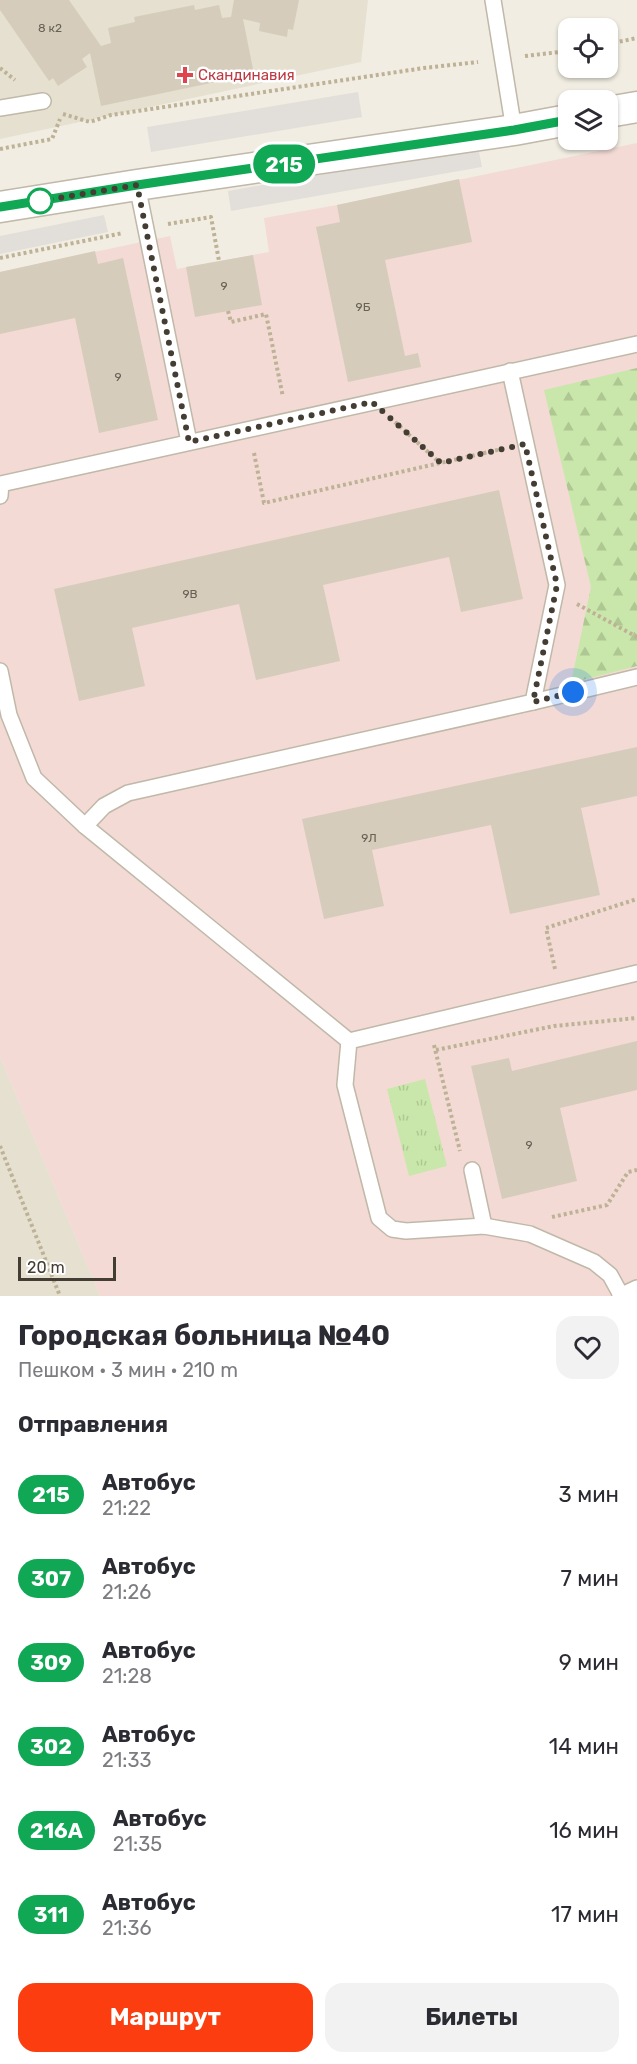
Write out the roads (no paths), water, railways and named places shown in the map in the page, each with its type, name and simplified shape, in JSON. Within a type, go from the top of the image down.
[{"type":"street","points":[[618,110],[637,107]]},
{"type":"street","points":[[0,207],[558,122]]},
{"type":"lane","points":[[493,0],[514,130]]},
{"type":"lane","points":[[0,108],[43,101]]},
{"type":"lane","points":[[137,185],[189,442]]},
{"type":"lane","points":[[0,495],[2,484],[637,344]]},
{"type":"lane","points":[[510,371],[557,585],[533,702]]},
{"type":"lane","points":[[0,671],[9,715],[34,778],[85,826],[349,1041]]},
{"type":"lane","points":[[85,826],[104,806],[128,793],[637,677]]},
{"type":"lane","points":[[349,1041],[637,973]]},
{"type":"lane","points":[[349,1041],[345,1085],[379,1218],[392,1229],[406,1231],[484,1226],[530,1234],[594,1262],[610,1275],[621,1296],[637,1288]]},
{"type":"lane","points":[[472,1170],[484,1226]]},
{"type":"place","name":"Скандинавия","points":[[185,75]]}]
